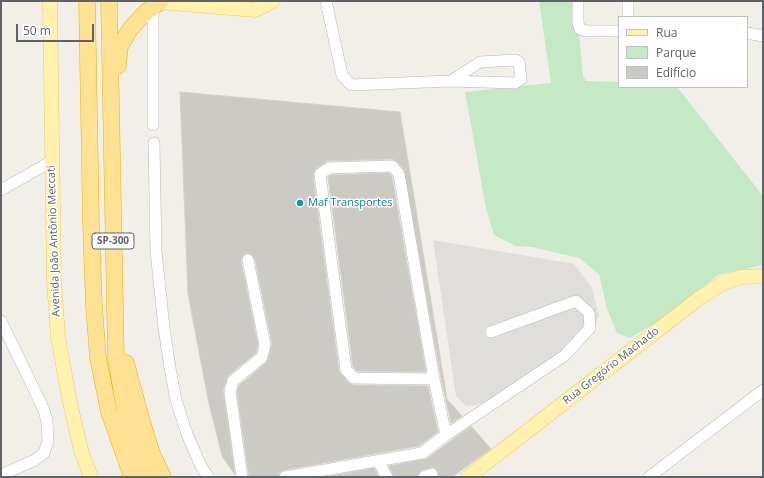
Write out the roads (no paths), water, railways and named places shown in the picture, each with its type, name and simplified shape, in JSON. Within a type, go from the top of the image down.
[{"type":"highway","name":"SP-300","points":[[87,1],[91,224],[94,306],[98,358],[108,412],[132,477]]},
{"type":"highway","name":"SP-300","points":[[108,1],[116,359],[125,409],[136,450],[148,477]]},
{"type":"highway","points":[[111,151],[120,46],[131,28],[158,4]]},
{"type":"highway","points":[[116,310],[125,359],[141,418],[152,454],[163,477]]},
{"type":"main road","name":"Avenida João Antônio Meccati","points":[[50,1],[54,282],[58,337],[70,403],[82,454],[91,477]]},
{"type":"main road","points":[[158,4],[255,10],[273,1]]},
{"type":"main road","name":"Rua Gregório Machado","points":[[468,477],[698,299],[723,283],[741,277],[763,276]]},
{"type":"street","points":[[326,1],[342,75],[351,85],[451,81],[515,83],[521,79],[519,62],[516,60],[480,62],[451,81]]},
{"type":"street","points":[[578,1],[578,23],[580,29],[586,31],[618,31]]},
{"type":"street","points":[[628,1],[628,16]]},
{"type":"street","points":[[153,125],[158,4]]},
{"type":"street","points":[[748,33],[763,36]]},
{"type":"street","points":[[154,143],[156,251],[164,328],[170,368],[176,400],[187,434],[201,466],[208,477]]},
{"type":"street","points":[[1,190],[52,161]]},
{"type":"street","points":[[434,379],[354,378],[346,370],[320,174],[329,168],[392,166],[399,174],[434,379],[446,435]]},
{"type":"street","points":[[242,477],[230,392],[233,381],[262,357],[264,345],[248,260]]},
{"type":"street","points":[[285,477],[344,472],[378,461],[422,453],[446,435],[564,356],[590,328],[589,314],[576,302],[491,332]]},
{"type":"street","points":[[1,321],[44,410],[47,421],[48,440],[44,453],[39,457],[1,475]]},
{"type":"street","points":[[649,477],[763,390]]},
{"type":"street","points":[[378,461],[387,477]]},
{"type":"place","name":"Maf Transportes","points":[[300,203]]}]
